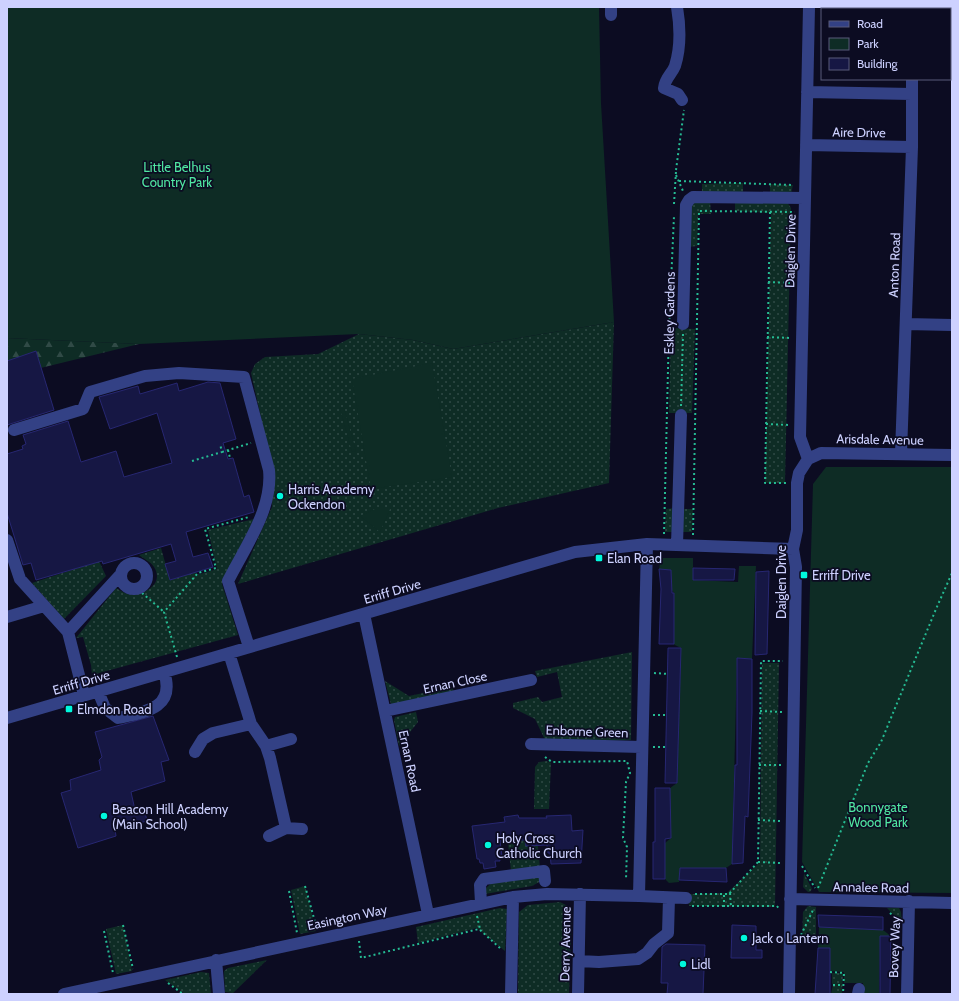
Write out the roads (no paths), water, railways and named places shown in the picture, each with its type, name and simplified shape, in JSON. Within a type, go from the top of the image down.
[{"type":"street","points":[[677,7],[680,28],[674,66],[665,80],[664,88],[678,94],[682,100]]},
{"type":"street","name":"Daiglen Drive","points":[[789,994],[796,567],[793,549],[797,530],[799,473],[808,459],[800,437],[809,7]]},
{"type":"street","name":"Anton Road","points":[[901,453],[912,146],[912,80]]},
{"type":"street","points":[[807,92],[912,94]]},
{"type":"street","name":"Aire Drive","points":[[806,145],[912,146]]},
{"type":"street","name":"Eskley Gardens","points":[[683,324],[686,205],[689,200],[693,197],[805,198]]},
{"type":"street","points":[[906,324],[952,325]]},
{"type":"street","points":[[14,430],[83,409],[90,392],[145,376],[179,373],[244,377],[269,470],[270,482],[264,510],[228,582],[249,647]]},
{"type":"street","points":[[677,545],[681,415]]},
{"type":"street","name":"Arisdale Avenue","points":[[808,459],[821,453],[952,454]]},
{"type":"street","points":[[7,540],[20,579],[68,632],[84,695]]},
{"type":"street","points":[[647,544],[641,747],[639,896],[689,899]]},
{"type":"street","name":"Erriff Drive","points":[[7,718],[575,552],[647,544],[793,549]]},
{"type":"street","points":[[68,632],[121,574]]},
{"type":"street","points":[[7,617],[44,606]]},
{"type":"street","name":"Ernan Road","points":[[364,614],[428,914]]},
{"type":"street","points":[[229,653],[251,724],[266,746],[286,828]]},
{"type":"street","points":[[98,691],[105,708],[118,718],[138,714],[158,707],[167,694],[167,679],[164,672]]},
{"type":"street","name":"Ernan Close","points":[[385,711],[531,680]]},
{"type":"street","points":[[195,752],[203,738],[213,732],[251,724]]},
{"type":"street","points":[[266,746],[291,739]]},
{"type":"street","name":"Enborne Green","points":[[531,744],[641,747]]},
{"type":"street","points":[[269,836],[286,828],[302,830]]},
{"type":"street","points":[[479,907],[480,885],[484,879],[544,871],[545,881]]},
{"type":"street","name":"Easington Way","points":[[64,994],[428,914],[479,907],[513,897],[580,894],[639,896]]},
{"type":"street","name":"Derry Avenue","points":[[578,994],[580,894]]},
{"type":"street","points":[[511,994],[513,897]]},
{"type":"street","points":[[579,961],[599,962],[638,959],[648,953],[654,944],[668,933],[669,898]]},
{"type":"street","name":"Annalee Road","points":[[790,905],[909,902],[952,903]]},
{"type":"street","name":"Bovey Way","points":[[906,994],[909,902]]},
{"type":"street","points":[[216,960],[219,994]]},
{"type":"place","name":"Harris Academy Ockendon","points":[[280,496]]},
{"type":"place","name":"Elan Road","points":[[599,558]]},
{"type":"place","name":"Erriff Drive","points":[[804,575]]},
{"type":"place","name":"Elmdon Road","points":[[69,709]]},
{"type":"place","name":"Beacon Hill Academy (Main School)","points":[[104,816]]},
{"type":"place","name":"Holy Cross Catholic Church","points":[[488,845]]},
{"type":"place","name":"Jack o Lantern","points":[[744,938]]},
{"type":"place","name":"Lidl","points":[[683,964]]},
{"type":"park label","name":"Little Belhus Country Park","points":[[177,174]]},
{"type":"park label","name":"Bonnygate Wood Park","points":[[878,814]]}]
